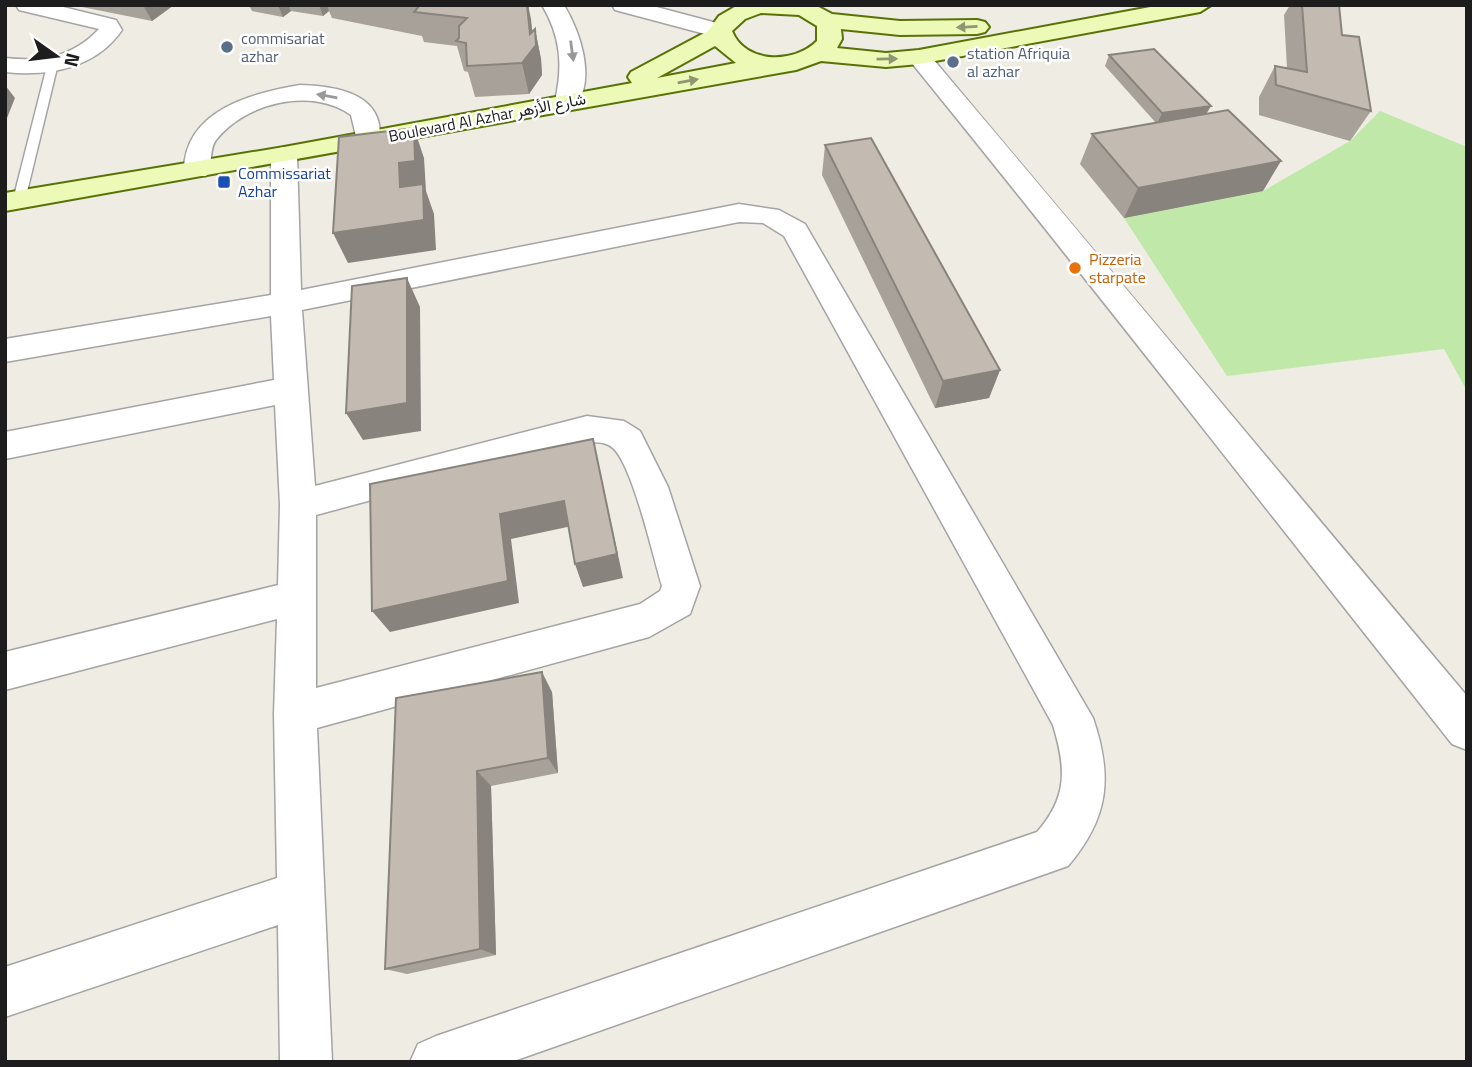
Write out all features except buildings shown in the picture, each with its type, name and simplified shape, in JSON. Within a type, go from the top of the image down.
[{"type":"main road","points":[[754,6],[792,7],[900,28],[978,27],[1107,5]]},
{"type":"main road","points":[[819,54],[874,59],[919,57],[1200,5]]},
{"type":"main road","name":"Boulevard Al Azhar شارع الأزهر","points":[[596,95],[665,66],[720,32],[726,21],[754,6]]},
{"type":"main road","points":[[819,54],[828,46],[831,36],[822,14]]},
{"type":"main road","points":[[720,32],[724,44],[740,57],[772,64]]},
{"type":"main road","name":"Boulevard Al Azhar شارع الأزهر","points":[[12,201],[367,140],[596,95],[687,82],[772,64],[806,60],[819,54]]},
{"type":"street","points":[[5,65],[51,68],[74,59],[111,30],[108,25],[27,5]]},
{"type":"street","points":[[552,5],[566,26],[573,49],[573,74],[567,101]]},
{"type":"street","points":[[623,5],[720,32]]},
{"type":"street","points":[[919,57],[1148,333],[1227,436],[1467,729]]},
{"type":"street","points":[[197,170],[201,141],[214,125],[230,113],[280,96],[306,93],[349,102],[361,111],[367,126],[367,140]]},
{"type":"street","points":[[284,155],[286,303],[298,505],[295,715],[306,1062]]},
{"type":"street","points":[[5,351],[286,303],[739,214],[768,214],[782,219],[796,230],[1072,718],[1083,750],[1084,790],[1079,813],[1067,835],[1052,850],[436,1062]]},
{"type":"street","points":[[5,446],[293,389]]},
{"type":"street","points":[[295,715],[649,619],[676,602],[681,586],[650,487],[628,440],[612,430],[587,429],[532,442],[298,505]]},
{"type":"street","points":[[5,671],[297,597]]},
{"type":"street","points":[[5,992],[300,894]]},
{"type":"lane","points":[[12,201],[51,68]]},
{"type":"green space","points":[[1380,111],[1467,147],[1467,391],[1444,349],[1227,376],[1124,218],[1263,191],[1350,141]]},
{"type":"place","name":"commisariat azhar","points":[[227,47]]},
{"type":"place","name":"station Afriquia al azhar","points":[[953,62]]},
{"type":"place","name":"Commissariat Azhar","points":[[224,182]]},
{"type":"place","name":"Pizzeria starpate","points":[[1075,268]]}]
